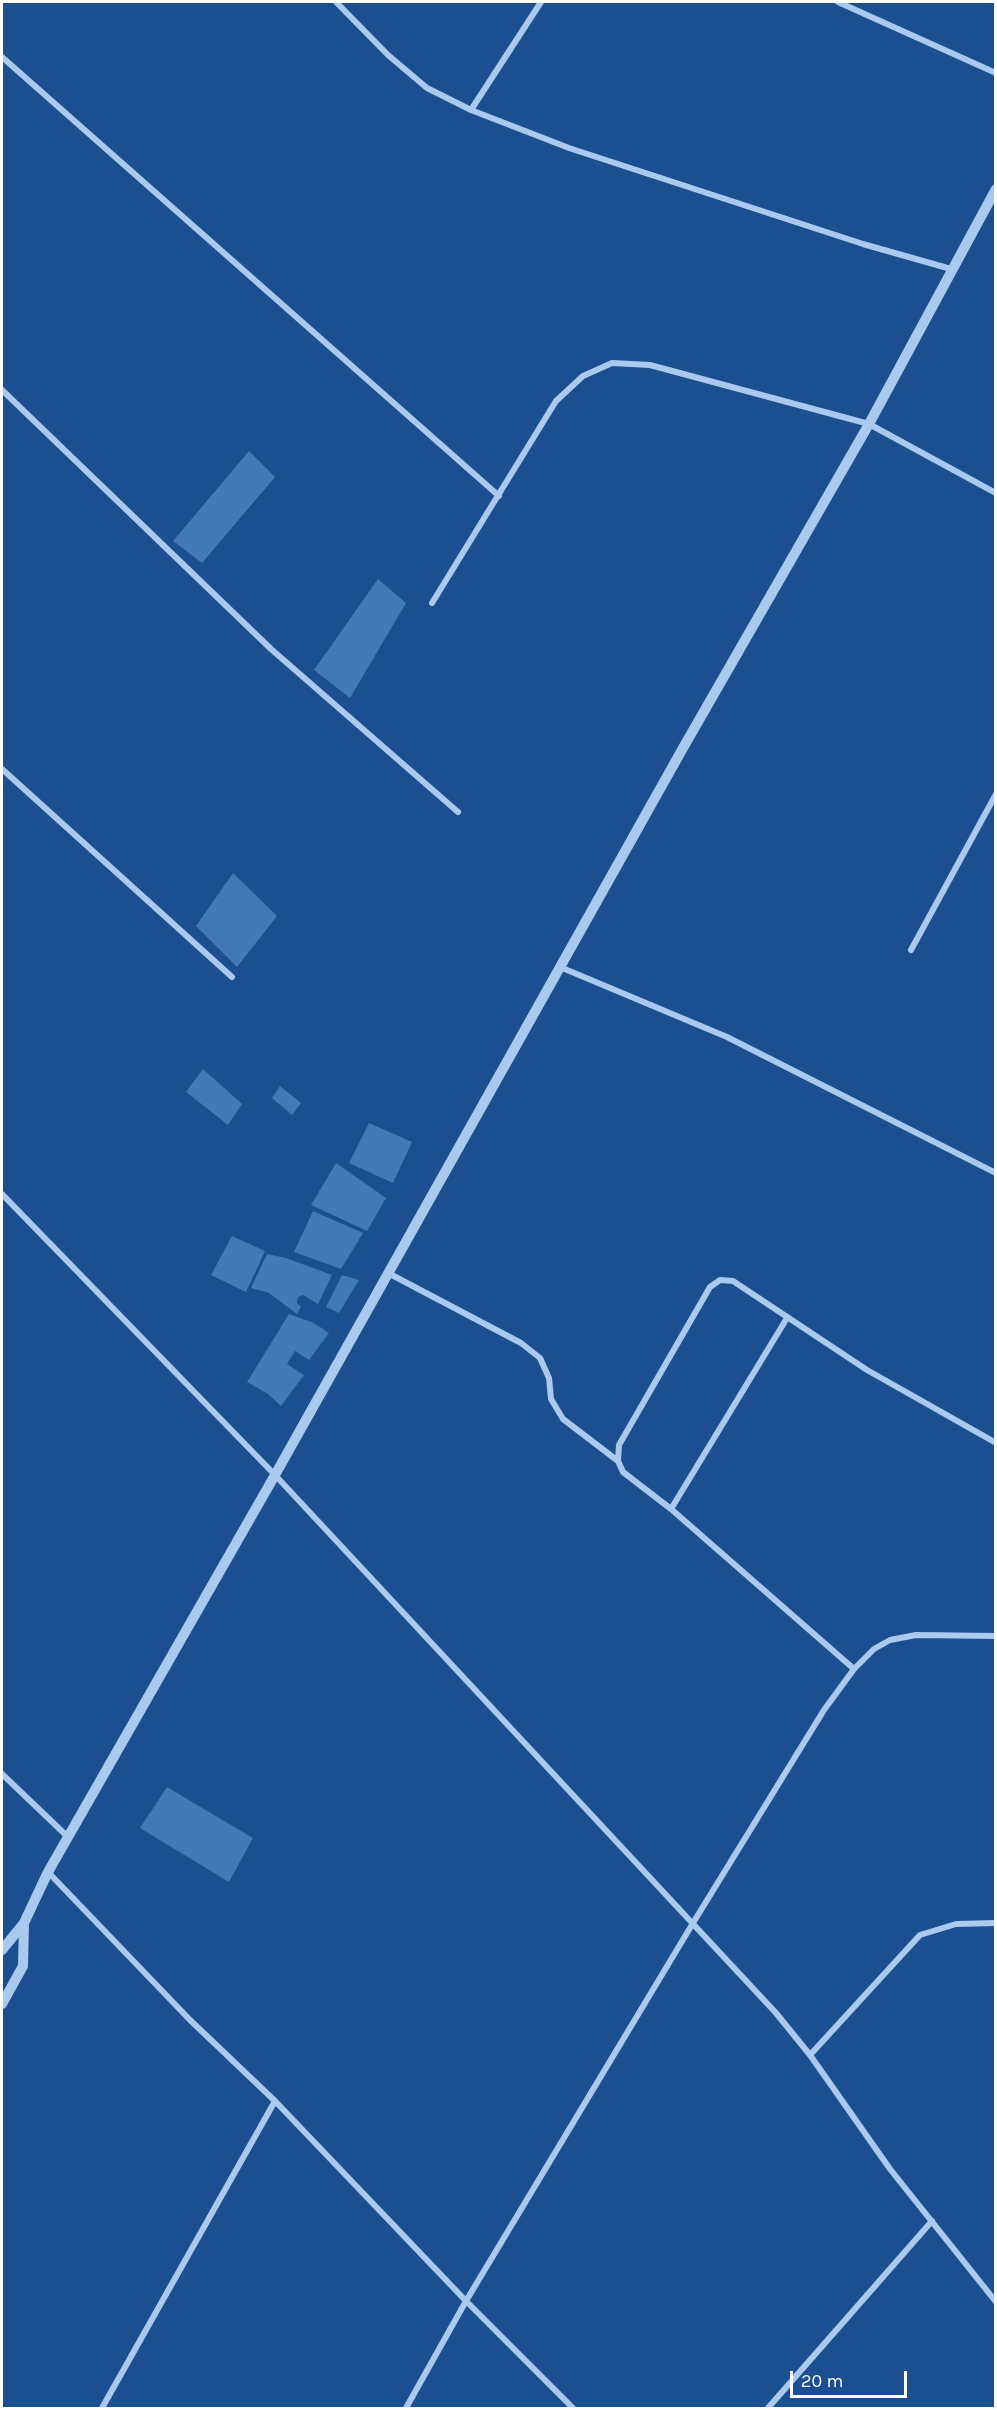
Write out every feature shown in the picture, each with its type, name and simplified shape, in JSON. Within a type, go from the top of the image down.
[{"type":"street","points":[[336,2],[388,54],[427,88],[471,110],[580,151],[863,244],[951,269]]},
{"type":"street","points":[[471,110],[540,2]]},
{"type":"street","points":[[838,2],[996,73]]},
{"type":"street","points":[[2,57],[499,496]]},
{"type":"street","points":[[2,1950],[24,1923],[48,1872],[276,1475],[683,748],[869,424],[996,189]]},
{"type":"street","points":[[432,603],[556,402],[582,376],[612,363],[650,364],[869,424],[996,493]]},
{"type":"street","points":[[2,390],[271,649],[458,812]]},
{"type":"street","points":[[2,769],[232,977]]},
{"type":"street","points":[[910,950],[996,794]]},
{"type":"street","points":[[560,967],[727,1037],[996,1173]]},
{"type":"street","points":[[2,1194],[276,1475],[776,2013],[810,2055],[890,2169],[996,2302]]},
{"type":"street","points":[[388,1273],[521,1343],[540,1358],[549,1378],[551,1399],[563,1419],[618,1461]]},
{"type":"street","points":[[854,1669],[671,1509],[623,1472],[618,1461],[619,1445],[710,1287],[720,1280],[733,1281],[867,1370],[996,1443]]},
{"type":"street","points":[[671,1509],[787,1317]]},
{"type":"street","points":[[406,2409],[466,2301],[693,1923],[825,1710],[854,1669],[874,1649],[890,1640],[916,1635],[996,1636]]},
{"type":"street","points":[[2,1774],[68,1837]]},
{"type":"street","points":[[48,1872],[190,2020],[275,2101],[466,2301],[573,2409]]},
{"type":"street","points":[[2,2004],[23,1966],[24,1923]]},
{"type":"street","points":[[810,2055],[920,1935],[956,1924],[996,1923]]},
{"type":"street","points":[[102,2409],[275,2101]]},
{"type":"street","points":[[768,2409],[932,2221]]},
{"type":"building","points":[[249,451],[275,477],[202,563],[173,541]]},
{"type":"building","points":[[378,579],[406,603],[350,698],[314,670]]},
{"type":"building","points":[[233,873],[277,916],[237,967],[196,926]]},
{"type":"building","points":[[203,1069],[242,1104],[228,1125],[186,1092]]},
{"type":"building","points":[[280,1086],[301,1103],[292,1115],[272,1098]]},
{"type":"building","points":[[369,1123],[412,1142],[393,1183],[349,1163]]},
{"type":"building","points":[[336,1163],[386,1198],[367,1231],[311,1205]]},
{"type":"building","points":[[313,1211],[363,1233],[341,1269],[294,1252]]},
{"type":"building","points":[[232,1236],[265,1251],[246,1292],[211,1275]]},
{"type":"building","points":[[267,1254],[286,1258],[332,1275],[318,1304],[303,1295],[298,1297],[297,1303],[301,1307],[297,1314],[269,1293],[251,1288]]},
{"type":"building","points":[[342,1275],[359,1280],[339,1313],[326,1307]]},
{"type":"building","points":[[289,1314],[314,1323],[329,1333],[309,1360],[295,1351],[287,1364],[304,1375],[281,1406],[268,1394],[247,1382]]},
{"type":"building","points":[[167,1787],[253,1838],[229,1882],[140,1828]]}]
